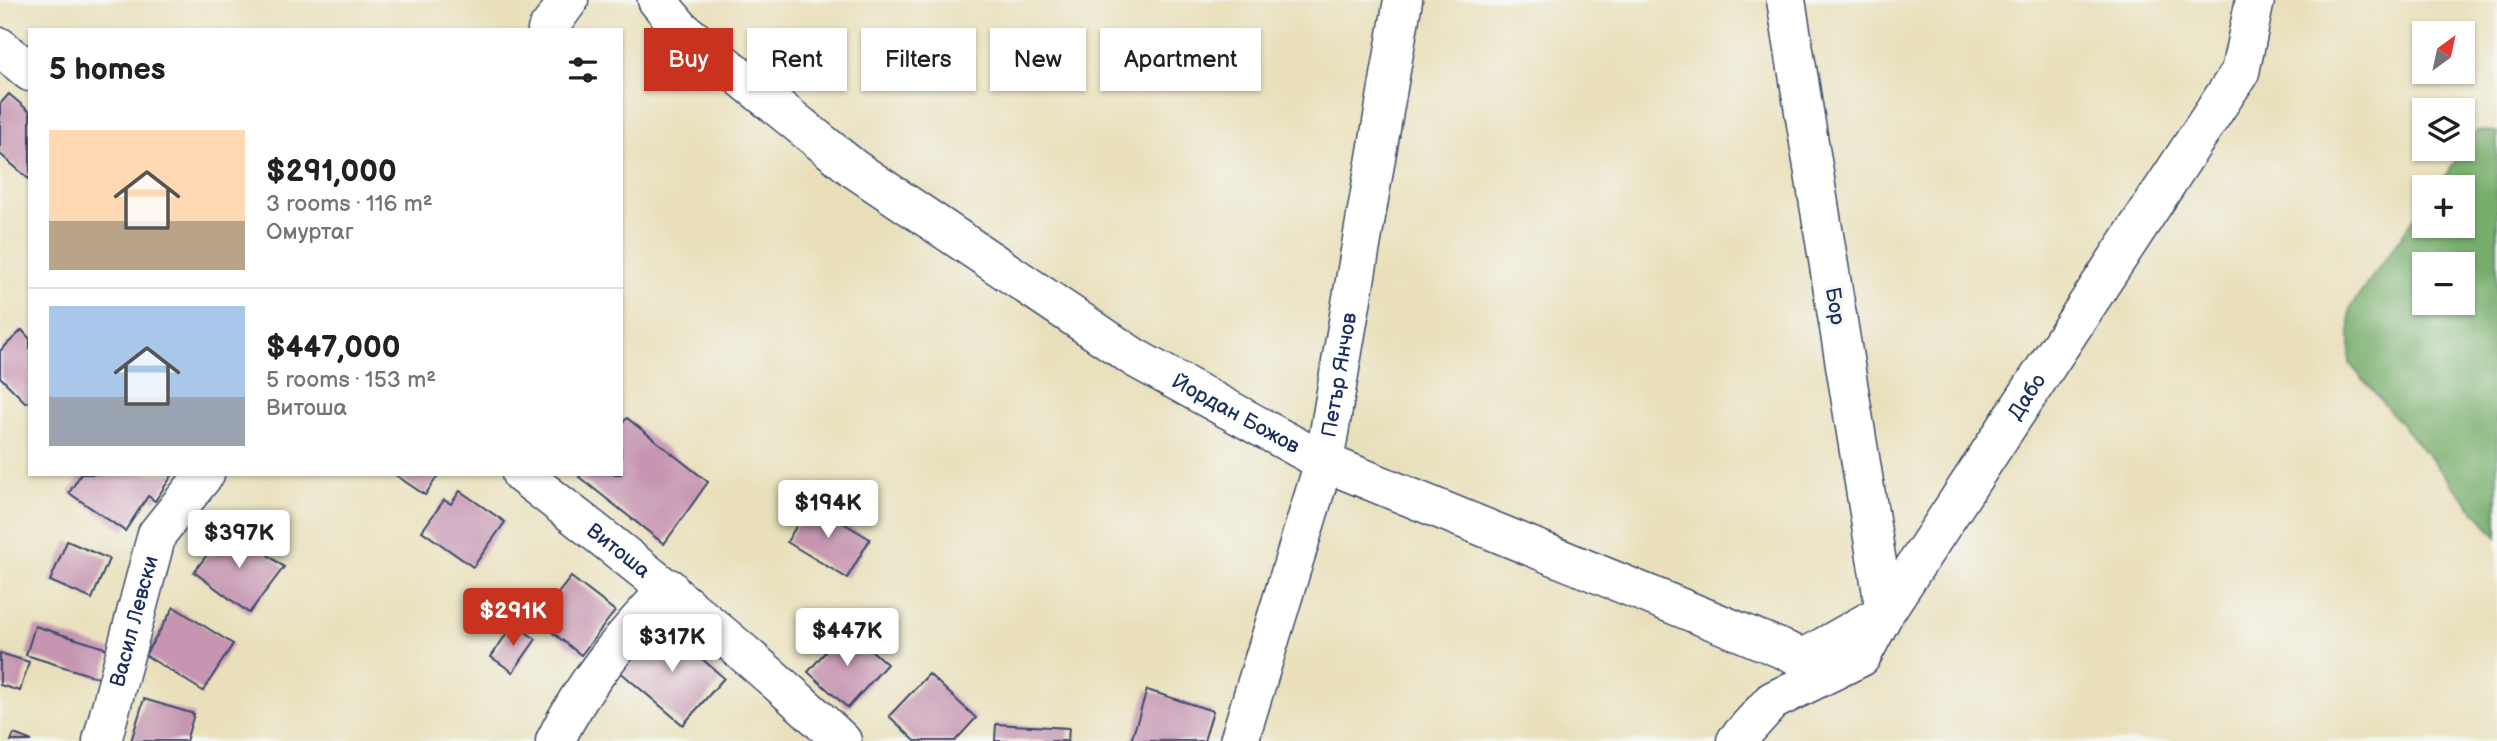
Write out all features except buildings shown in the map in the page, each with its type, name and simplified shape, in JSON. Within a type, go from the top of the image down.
[{"type":"street","points":[[548,28],[569,0]]},
{"type":"street","name":"Йордан Божов","points":[[657,0],[681,29],[853,168],[1135,358],[1324,462],[1804,659],[1885,612]]},
{"type":"street","name":"Петър Янчов","points":[[1239,741],[1324,462],[1403,0]]},
{"type":"street","name":"Бор","points":[[1786,0],[1885,612]]},
{"type":"street","name":"Дабо","points":[[1736,741],[1772,701],[1861,657],[1885,612],[2241,72],[2255,0]]},
{"type":"street","points":[[0,47],[28,70]]},
{"type":"street","name":"Васил Левски","points":[[102,741],[157,534],[203,476]]},
{"type":"street","name":"Витоша","points":[[524,476],[669,588],[763,666],[842,741]]},
{"type":"street","points":[[555,741],[572,707],[597,671],[630,628],[669,588]]},
{"type":"green space","points":[[2477,131],[2497,132],[2497,537],[2350,364],[2350,308],[2412,222],[2412,238],[2475,238],[2475,175],[2446,175],[2456,161],[2475,161]]}]
